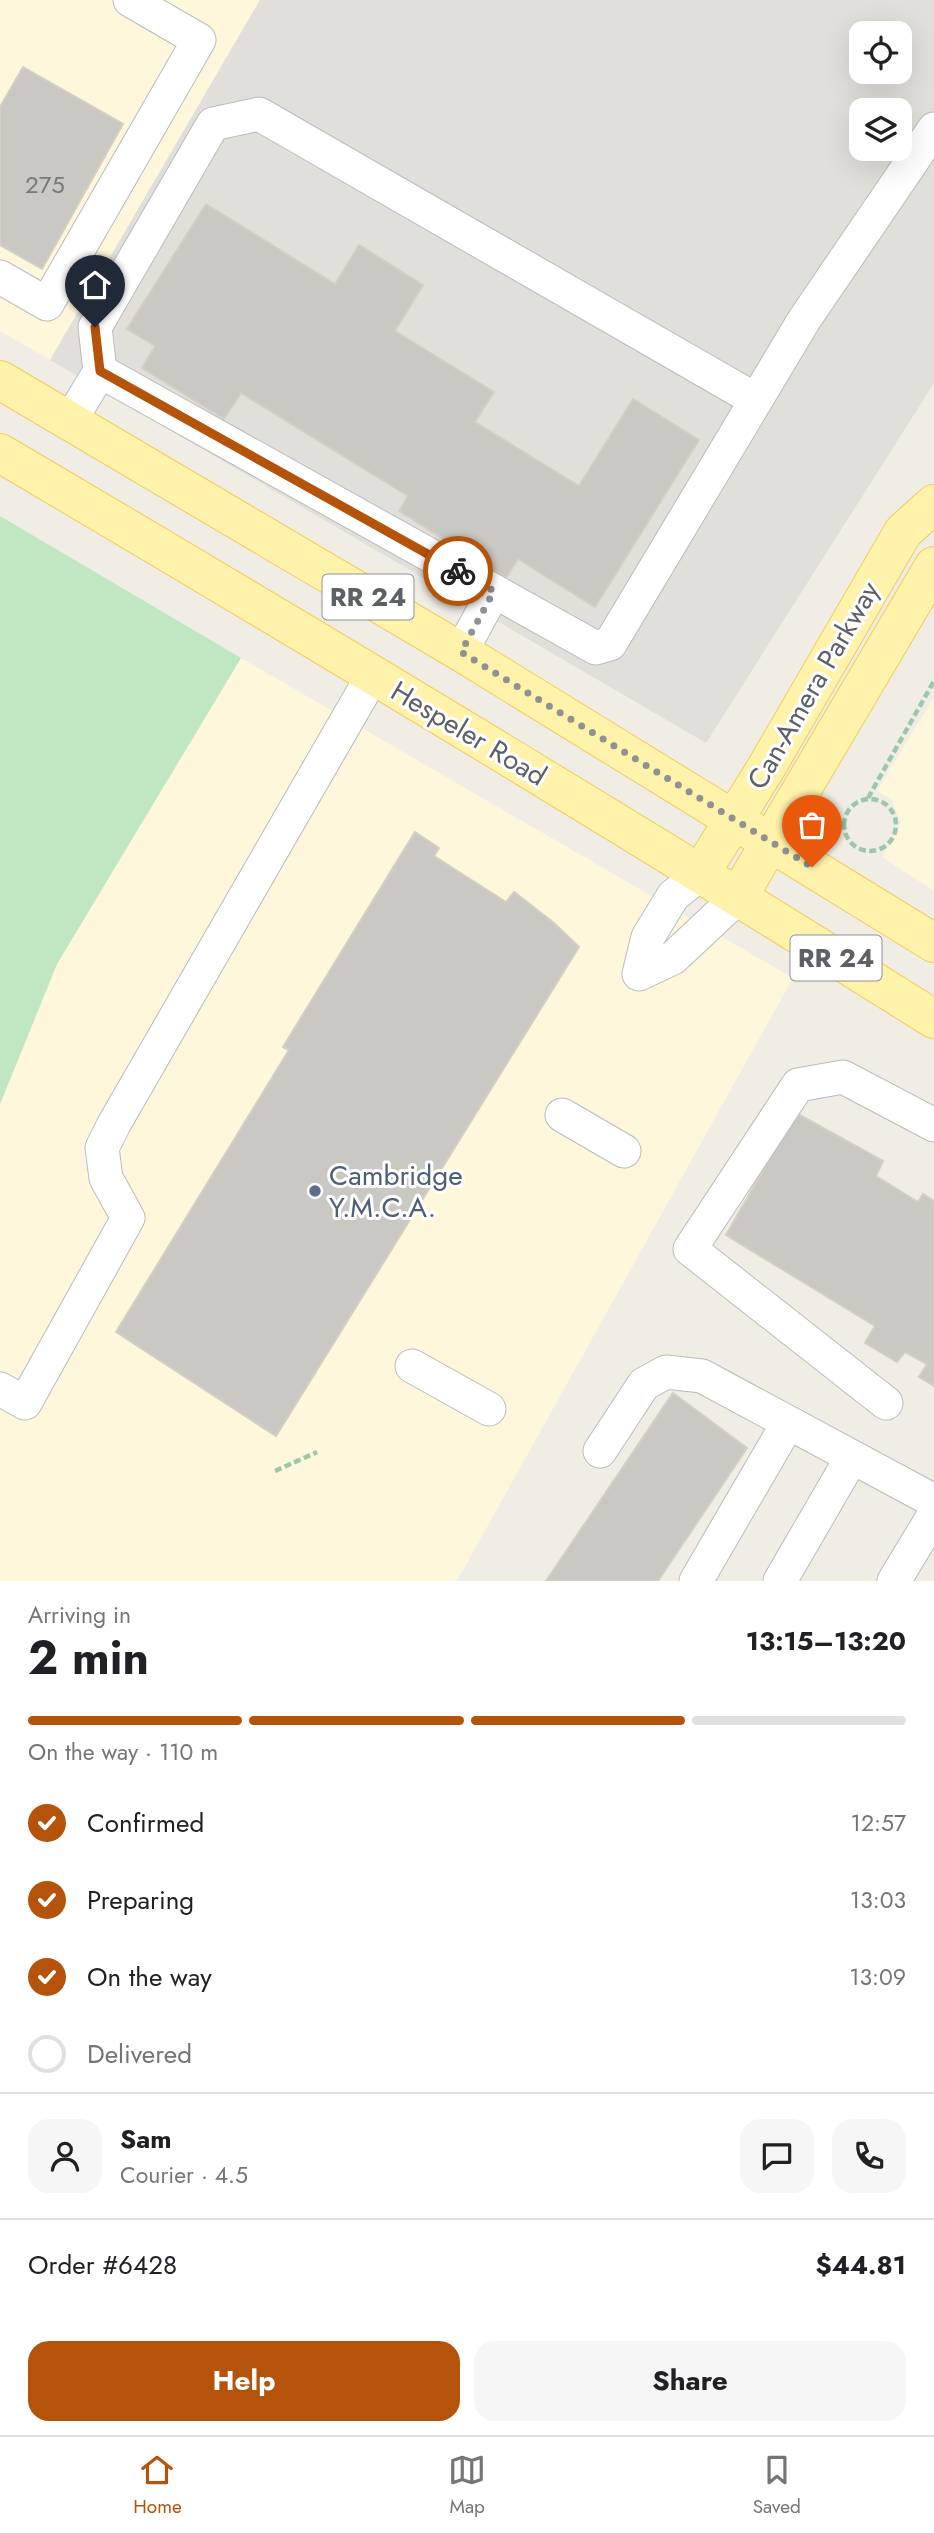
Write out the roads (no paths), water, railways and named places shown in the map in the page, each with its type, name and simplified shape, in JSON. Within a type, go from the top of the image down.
[{"type":"main road","name":"RR 24","points":[[0,380],[461,652],[934,943]]},
{"type":"main road","name":"Hespeler Road","points":[[0,453],[373,675],[934,1019]]},
{"type":"main road","name":"Can-Amera Parkway","points":[[700,874],[903,532],[934,504]]},
{"type":"main road","name":"Can-Amera Parkway","points":[[738,897],[934,566]]},
{"type":"lane","points":[[0,277],[47,304],[199,40],[130,0]]},
{"type":"lane","points":[[70,421],[100,371],[95,327],[213,124],[259,114],[756,400]]},
{"type":"lane","points":[[100,371],[596,648],[610,644],[804,320],[934,129]]},
{"type":"lane","points":[[461,652],[494,591]]},
{"type":"lane","points":[[0,1390],[25,1403],[128,1218],[106,1178],[102,1148],[373,675]]},
{"type":"lane","points":[[700,874],[673,896],[648,937],[639,974],[673,958],[738,897]]},
{"type":"lane","points":[[886,1403],[690,1249],[798,1085],[843,1077],[934,1125]]},
{"type":"lane","points":[[562,1115],[624,1152]]},
{"type":"lane","points":[[412,1366],[489,1409]]},
{"type":"lane","points":[[600,1451],[644,1384],[666,1372],[702,1376],[934,1501]]},
{"type":"lane","points":[[696,1581],[788,1423]]},
{"type":"lane","points":[[780,1581],[852,1457]]},
{"type":"lane","points":[[894,1581],[934,1515]]},
{"type":"place","name":"Cambridge Y.M.C.A.","points":[[315,1191]]}]
